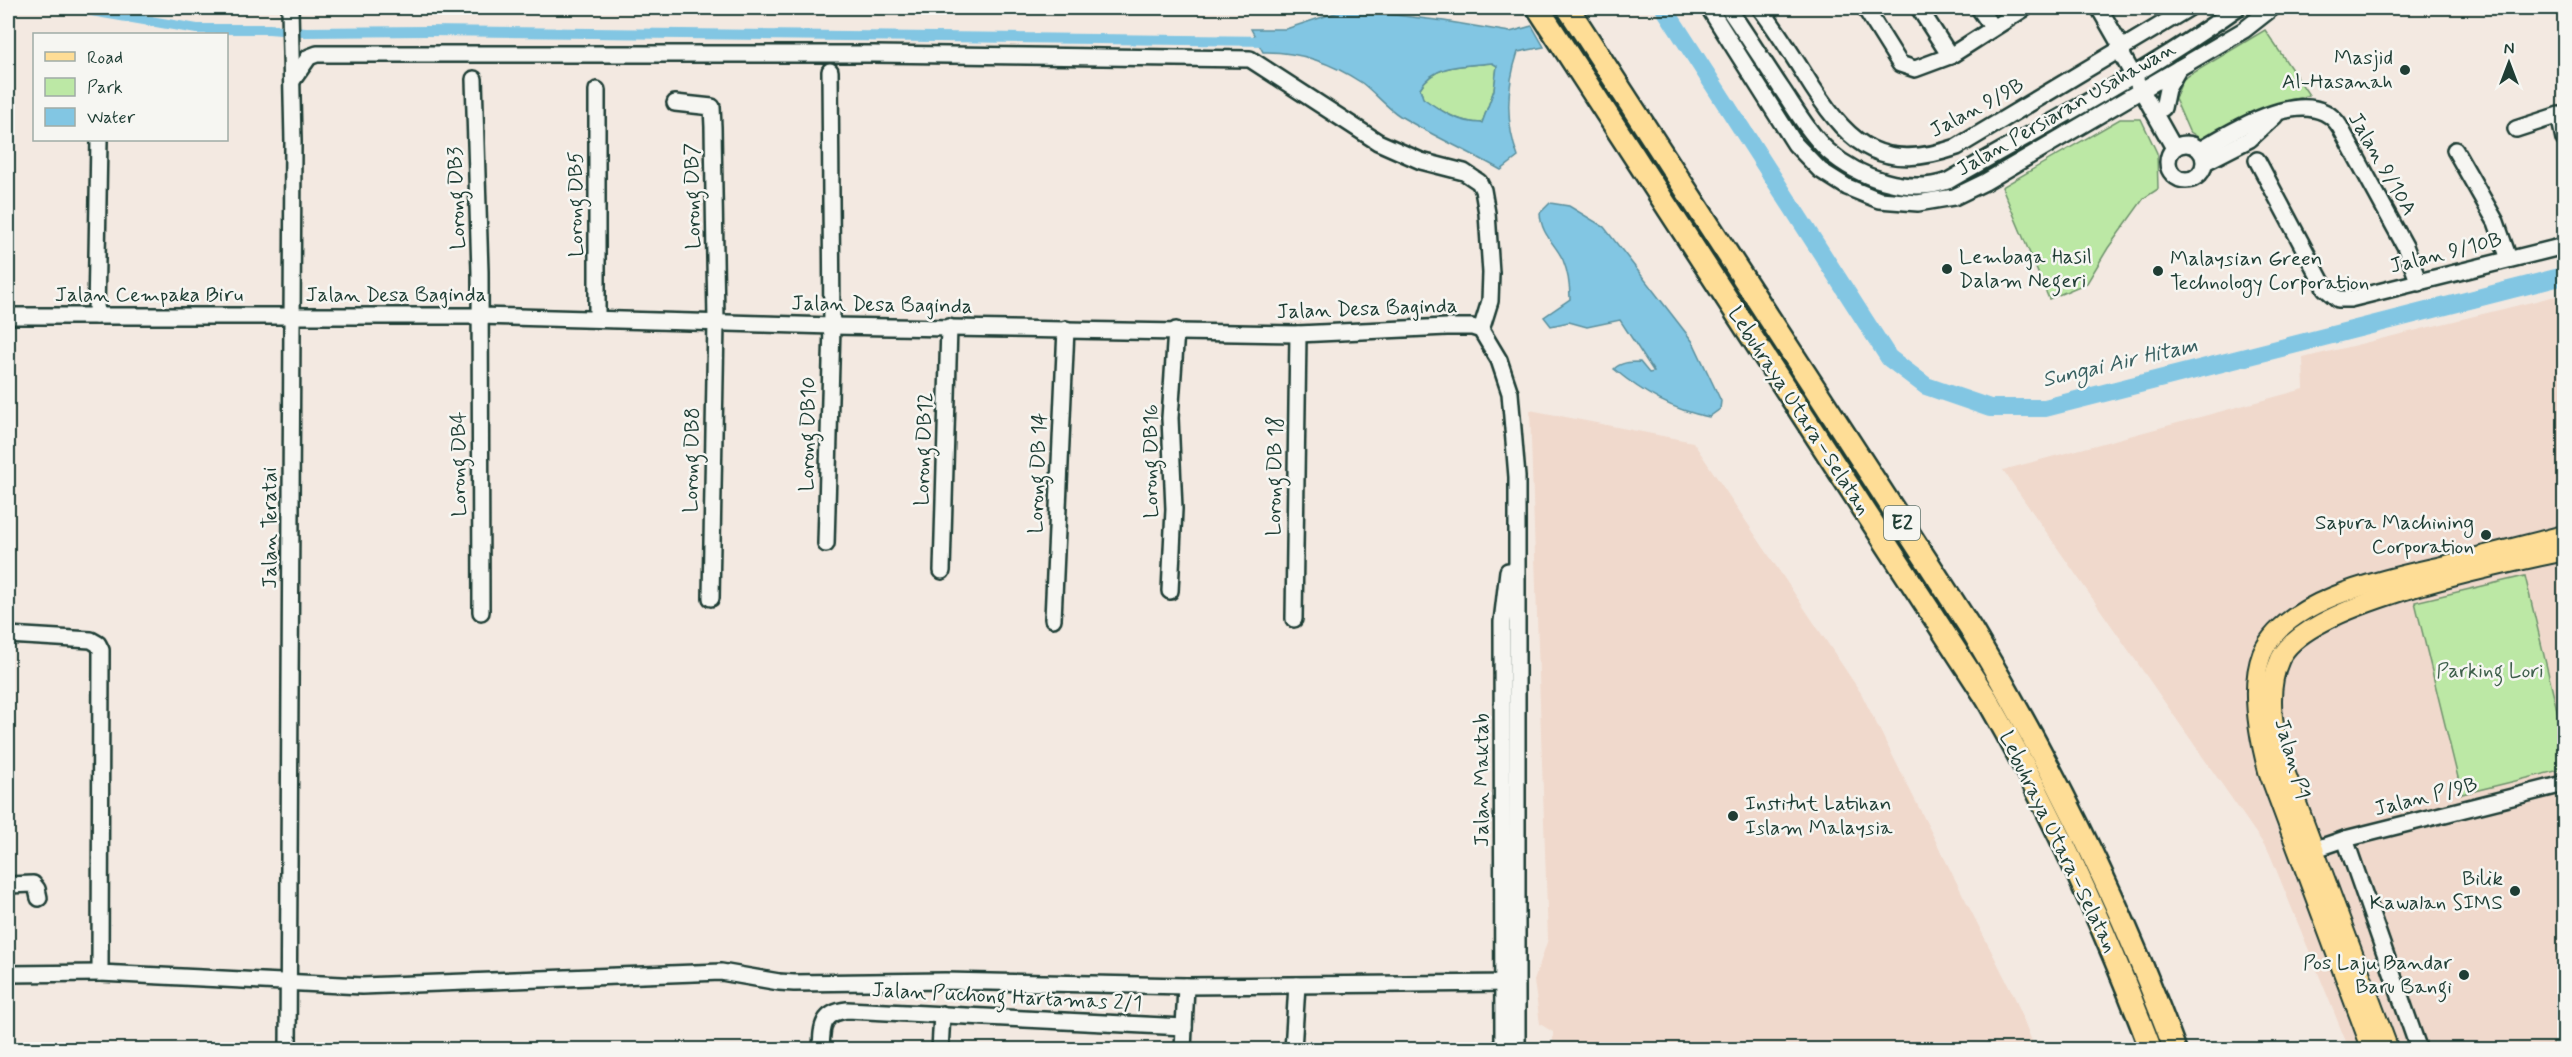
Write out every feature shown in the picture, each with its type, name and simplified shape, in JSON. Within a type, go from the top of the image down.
[{"type":"highway","name":"Lebuhraya Utara–Selatan","points":[[1541,11],[1987,699],[2030,774],[2087,892],[2151,1050]]},
{"type":"highway","name":"Lebuhraya Utara–Selatan","points":[[1573,15],[1965,619],[2007,690],[2107,889],[2155,993],[2175,1050]]},
{"type":"main road","name":"Jalan P1","points":[[2389,1050],[2306,852],[2268,771],[2261,746],[2257,716],[2259,668],[2262,654],[2275,634],[2309,608],[2371,583],[2565,535]]},
{"type":"main road","name":"Jalan P1","points":[[2372,1050],[2306,852],[2274,734],[2273,696],[2276,671],[2281,657],[2303,634],[2340,614],[2369,602],[2411,588],[2565,551]]},
{"type":"street","name":"Jalan Persiaran Usahawan","points":[[1709,8],[1795,144],[1820,170],[1847,187],[1879,200],[1931,202],[1961,195],[2244,30],[2272,8]]},
{"type":"street","name":"Jalan Persiaran Usahawan","points":[[1728,8],[1815,137],[1829,152],[1856,170],[1899,185],[1936,185],[1948,181],[2117,84],[2237,8]]},
{"type":"street","name":"Jalan 9/9B","points":[[1760,8],[1832,117],[1848,134],[1882,154],[1906,157],[1932,156],[1957,147],[2121,53],[2138,38],[2189,8]]},
{"type":"street","points":[[1865,8],[1900,64],[1906,68],[1924,68],[1950,56],[2025,8]]},
{"type":"street","points":[[1919,8],[1950,56]]},
{"type":"street","points":[[1979,8],[1992,27]]},
{"type":"street","points":[[2098,8],[2121,53],[2126,72],[2117,84]]},
{"type":"street","name":"Jalan Teratai","points":[[288,1050],[292,81],[290,10]]},
{"type":"street","points":[[2121,53],[2145,63],[2155,61]]},
{"type":"street","points":[[2121,53],[2137,72],[2178,146]]},
{"type":"street","points":[[292,81],[309,57],[316,54],[874,54],[1250,59],[1378,142],[1421,161],[1464,172],[1479,182],[1483,190],[1487,213],[1491,273],[1490,301],[1476,328]]},
{"type":"street","points":[[2159,110],[2167,89],[2179,68]]},
{"type":"street","name":"Lorong DB10","points":[[826,544],[832,326],[830,71]]},
{"type":"street","name":"Lorong DB3","points":[[474,79],[479,316]]},
{"type":"street","name":"Lorong DB5","points":[[597,90],[597,318]]},
{"type":"street","name":"Lorong DB7","points":[[675,103],[712,106],[716,322]]},
{"type":"street","points":[[2110,108],[2137,106],[2159,110]]},
{"type":"street","name":"Jalan 9/10A","points":[[2202,156],[2242,124],[2279,112],[2305,107],[2327,112],[2335,119],[2405,246],[2419,283]]},
{"type":"street","points":[[2516,129],[2562,111],[2565,139]]},
{"type":"street","points":[[96,316],[99,141]]},
{"type":"street","points":[[2193,145],[2202,156],[2203,169],[2194,178],[2189,180],[2177,178],[2169,169],[2168,161],[2178,146],[2193,145]]},
{"type":"street","points":[[2455,150],[2496,222],[2509,259]]},
{"type":"street","name":"Jalan 9/10B","points":[[2257,160],[2325,288],[2338,299],[2350,299],[2419,283],[2565,246]]},
{"type":"street","name":"Jalan Cempaka Biru","points":[[8,316],[291,316]]},
{"type":"street","name":"Jalan Desa Baginda","points":[[291,316],[597,318],[832,326],[1176,330],[1298,334],[1476,328]]},
{"type":"street","name":"Lorong DB4","points":[[479,316],[481,612]]},
{"type":"street","name":"Lorong DB8","points":[[711,598],[716,322]]},
{"type":"street","name":"Lorong DB12","points":[[942,571],[949,327]]},
{"type":"street","name":"Jalan Maktab","points":[[1476,328],[1499,360],[1510,393],[1517,477],[1510,983],[1503,1050]]},
{"type":"street","name":"Lorong DB 14","points":[[1053,619],[1066,329]]},
{"type":"street","name":"Lorong DB16","points":[[1170,591],[1173,509],[1170,418],[1176,330]]},
{"type":"street","name":"Lorong DB 18","points":[[1294,619],[1298,334]]},
{"type":"street","points":[[8,635],[91,640],[98,644],[101,650],[100,973]]},
{"type":"street","name":"Jalan P/9B","points":[[2306,852],[2345,839],[2565,784]]},
{"type":"street","points":[[2345,839],[2419,1050]]},
{"type":"street","points":[[8,885],[33,884],[39,898]]},
{"type":"street","points":[[8,974],[100,973],[392,985],[721,972],[779,982],[945,981],[1186,986],[1510,983]]},
{"type":"street","name":"Jalan Maktab","points":[[1510,983],[1517,1050]]},
{"type":"street","points":[[1293,1050],[1297,985]]},
{"type":"street","points":[[1183,1050],[1186,986]]},
{"type":"street","name":"Jalan Puchong Hartamas 2/1","points":[[821,1050],[824,1024],[828,1016],[836,1011],[847,1010],[1184,1027]]},
{"type":"street","points":[[940,1050],[942,1014]]},
{"type":"shaded area","points":[[2564,294],[2564,1049],[2349,1049],[2269,852],[2003,470],[2304,389],[2303,358]]},
{"type":"shaded area","name":"Institut Latihan Islam Malaysia","points":[[1530,410],[1693,442],[1861,693],[2015,998],[2035,1049],[1553,1049],[1553,1032],[1540,1024],[1534,981],[1548,939]]},
{"type":"green space","points":[[2265,30],[2309,95],[2273,105],[2201,139],[2189,131],[2175,99],[2183,79]]},
{"type":"green space","points":[[1493,63],[1497,66],[1494,90],[1482,123],[1458,119],[1423,99],[1420,88],[1434,74],[1452,67]]},
{"type":"green space","points":[[2120,119],[2141,119],[2157,153],[2158,189],[2144,198],[2108,248],[2087,283],[2049,299],[2002,187]]},
{"type":"green space","name":"Parking Lori","points":[[2525,576],[2564,739],[2564,769],[2462,794],[2415,602]]},
{"type":"water","points":[[1341,11],[1362,11],[1444,21],[1510,32],[1532,26],[1544,47],[1518,52],[1509,92],[1509,118],[1518,157],[1501,170],[1400,116],[1362,83],[1327,64],[1302,56],[1263,52],[1251,29],[1286,29]],"holes":[[[1492,63],[1497,66],[1494,90],[1482,123],[1451,116],[1423,98],[1420,88],[1426,80],[1443,70]]]},
{"type":"water","points":[[1550,203],[1569,206],[1604,227],[1693,342],[1721,401],[1720,409],[1709,417],[1683,410],[1647,393],[1614,369],[1629,362],[1640,362],[1649,373],[1654,372],[1620,320],[1587,327],[1569,322],[1551,326],[1544,317],[1570,299],[1565,265],[1541,221],[1540,213]]},
{"type":"waterway","points":[[74,8],[197,29],[1271,41]]},
{"type":"waterway","name":"Sungai Air Hitam","points":[[1664,8],[1889,358],[1926,386],[1990,408],[2045,408],[2564,276]]},
{"type":"place","name":"Masjid Al-Hasanah","points":[[2405,70]]},
{"type":"place","name":"Lembaga Hasil Dalam Negeri","points":[[1947,269]]},
{"type":"place","name":"Malaysian Green Technology Corporation","points":[[2158,271]]},
{"type":"place","name":"Sapura Machining Corporation","points":[[2486,535]]},
{"type":"place","name":"Institut Latihan Islam Malaysia","points":[[1733,816]]},
{"type":"place","name":"Bilik Kawalan SIMS","points":[[2515,891]]},
{"type":"place","name":"Pos Laju Bandar Baru Bangi","points":[[2464,975]]}]
